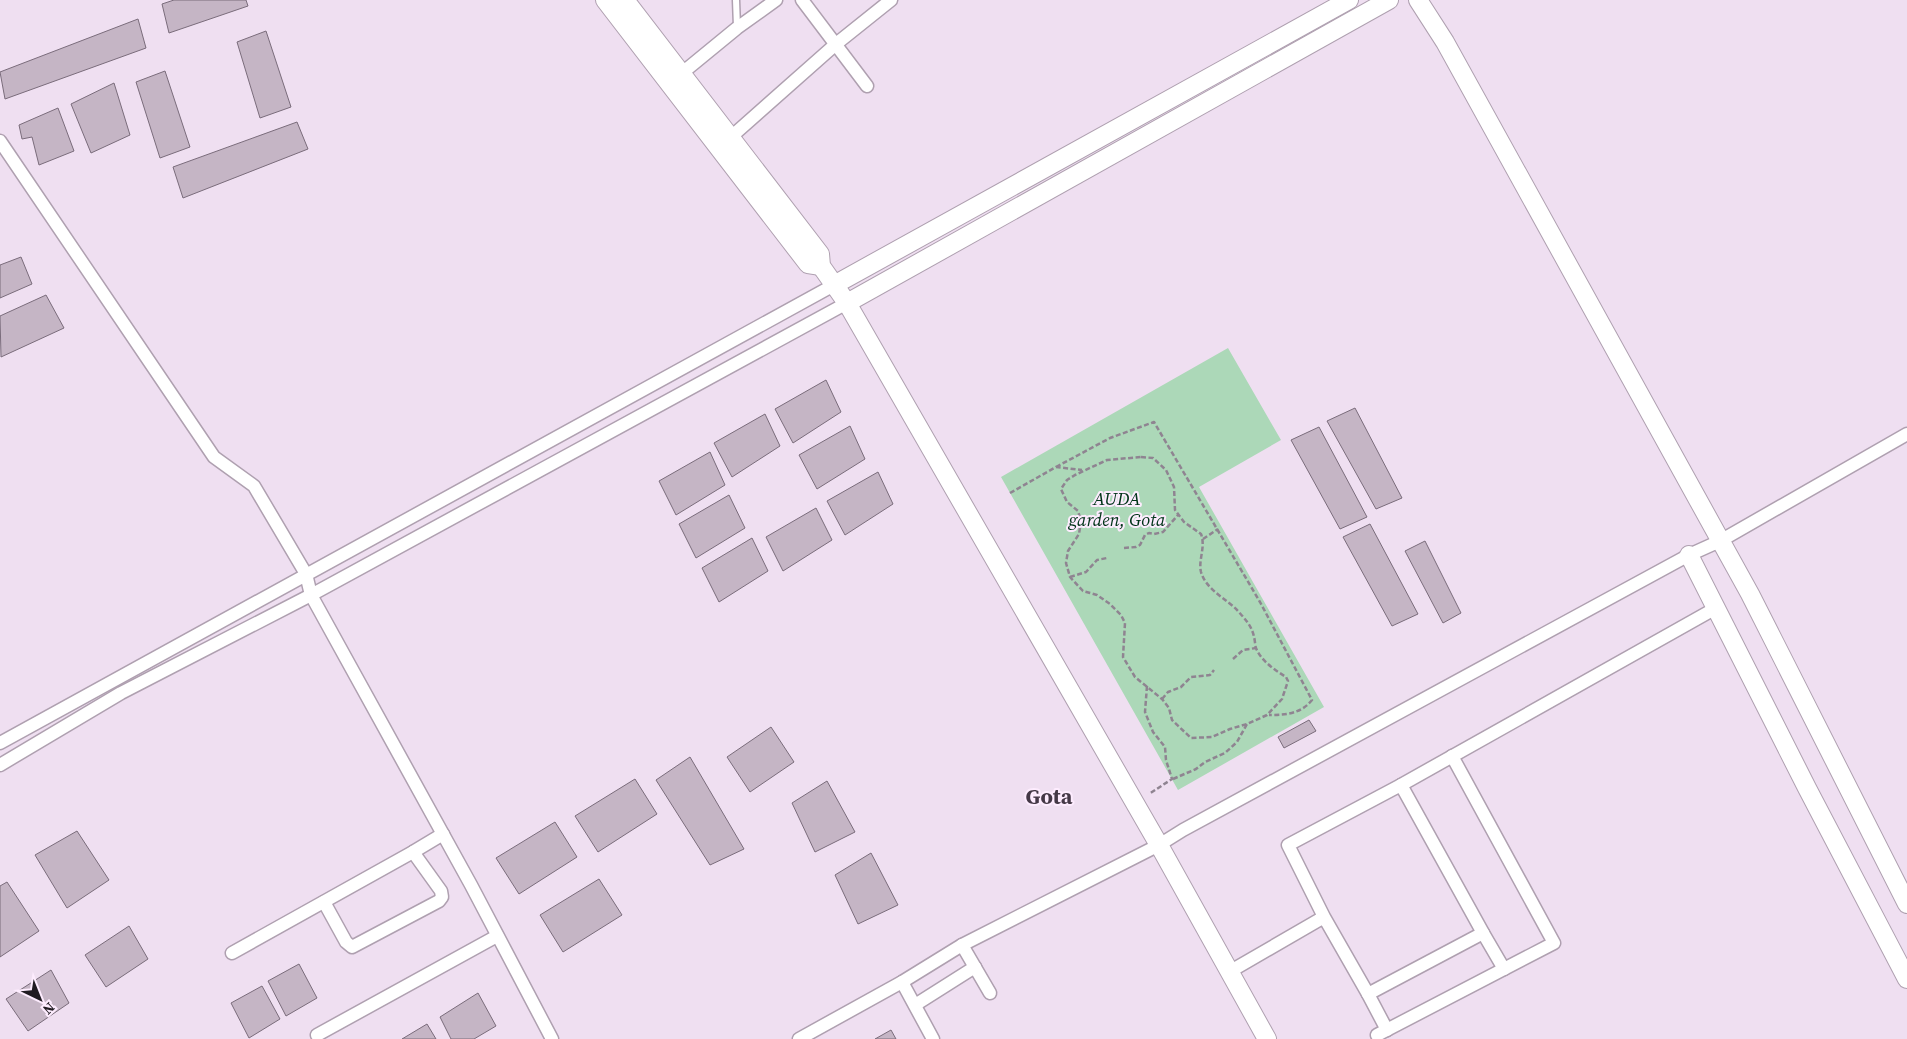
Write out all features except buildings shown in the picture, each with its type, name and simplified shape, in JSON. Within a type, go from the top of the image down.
[{"type":"street","points":[[605,0],[731,137],[820,254],[821,266],[847,303],[1159,845],[1267,1039]]},
{"type":"street","points":[[625,0],[676,78],[808,264],[821,266]]},
{"type":"street","points":[[676,78],[737,28],[776,0]]},
{"type":"street","points":[[802,0],[868,86]]},
{"type":"street","points":[[731,137],[836,44],[890,0]]},
{"type":"street","points":[[0,743],[1349,0]]},
{"type":"street","points":[[0,765],[121,693],[311,595],[847,303],[1389,0]]},
{"type":"street","points":[[1418,0],[1445,42],[1750,594],[1907,904]]},
{"type":"street","points":[[0,141],[214,457],[254,486],[306,574],[311,595],[443,834],[552,1039]]},
{"type":"street","points":[[799,1039],[902,982],[962,944],[1159,845],[1689,555],[1720,541],[1907,434]]},
{"type":"street","points":[[1689,555],[1807,788],[1907,979]]},
{"type":"street","points":[[1452,756],[1554,943],[1382,1032],[1368,994],[1324,917],[1288,845],[1401,785],[1452,756],[1716,608]]},
{"type":"street","points":[[1401,785],[1504,969]]},
{"type":"street","points":[[232,953],[443,834]]},
{"type":"street","points":[[324,902],[346,942],[352,947],[439,901],[442,896],[441,891],[413,852]]},
{"type":"street","points":[[1229,972],[1324,917]]},
{"type":"street","points":[[1368,994],[1483,934]]},
{"type":"street","points":[[317,1035],[497,936]]},
{"type":"street","points":[[962,944],[990,993]]},
{"type":"street","points":[[915,1005],[975,967]]},
{"type":"street","points":[[902,982],[933,1039]]},
{"type":"lane","points":[[736,0],[737,28]]},
{"type":"path","points":[[1010,493],[1110,438],[1154,422],[1260,602],[1312,700],[1306,707],[1288,715],[1267,714]]},
{"type":"path","points":[[1120,458],[1153,458],[1161,464],[1174,487],[1173,506],[1178,515],[1195,529],[1203,539],[1201,572],[1214,592],[1239,612],[1250,625],[1256,648],[1263,658],[1286,677],[1288,681],[1282,699],[1267,714],[1247,724],[1212,737],[1191,738],[1172,720],[1169,708],[1162,699],[1135,677],[1123,658],[1125,623],[1121,615],[1097,595],[1083,591],[1070,577],[1066,563],[1068,550],[1079,534],[1081,521],[1078,511],[1067,502],[1061,489],[1067,480],[1084,470],[1098,466],[1108,460],[1120,458]]},
{"type":"path","points":[[1056,467],[1084,470]]},
{"type":"path","points":[[1124,548],[1140,545],[1145,535],[1149,533],[1163,532],[1178,515]]},
{"type":"path","points":[[1203,539],[1218,529]]},
{"type":"path","points":[[1070,577],[1086,572],[1097,560],[1107,558]]},
{"type":"path","points":[[1233,660],[1243,650],[1256,648]]},
{"type":"path","points":[[1162,699],[1168,692],[1181,687],[1191,677],[1210,675],[1214,670]]},
{"type":"path","points":[[1147,686],[1145,712],[1153,732],[1166,746],[1166,760],[1172,779]]},
{"type":"path","points":[[1134,802],[1172,779],[1196,769],[1205,762],[1225,753],[1237,742],[1247,724]]},
{"type":"green space","name":"AUDA garden, Gota","points":[[1228,348],[1281,440],[1199,487],[1324,707],[1178,790],[1001,477]]},
{"type":"district","name":"Gota","points":[[1049,796]]}]
